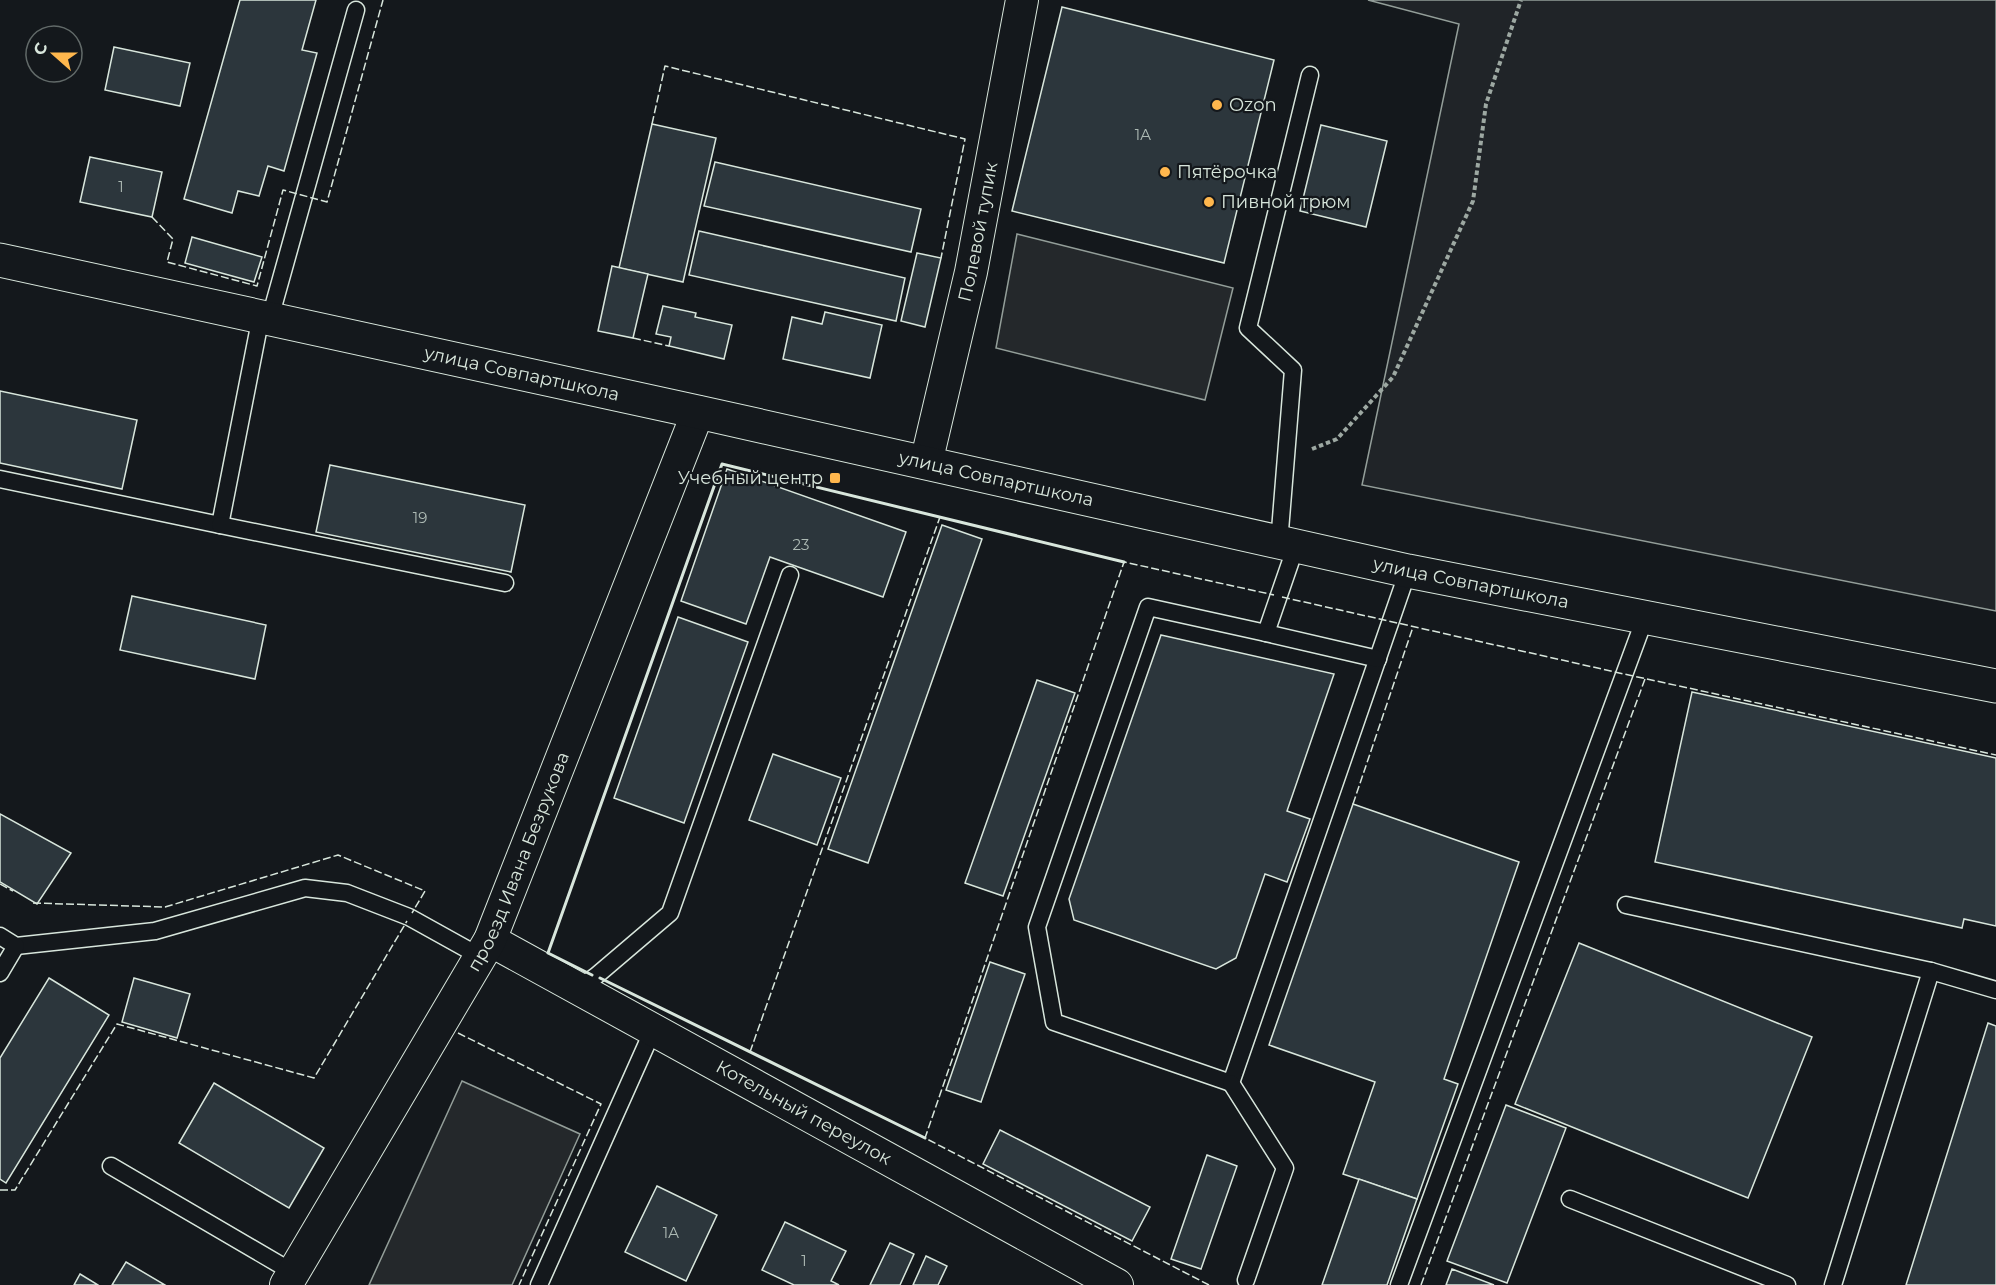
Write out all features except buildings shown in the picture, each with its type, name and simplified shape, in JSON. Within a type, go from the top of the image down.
[{"type":"street","name":"Полевой тупик","points":[[926,464],[971,272],[1022,0]]},
{"type":"street","name":"улица Совпартшкола","points":[[0,260],[698,412],[1408,572],[1996,686]]},
{"type":"street","name":"проезд Ивана Безрукова","points":[[290,1279],[485,948],[698,412]]},
{"type":"street","name":"Котельный переулок","points":[[485,948],[578,988],[1117,1285]]},
{"type":"lane","points":[[220,525],[266,317],[356,10]]},
{"type":"lane","points":[[1266,633],[1287,545],[1286,459],[1293,370],[1248,328],[1310,75]]},
{"type":"lane","points":[[0,478],[505,583]]},
{"type":"lane","points":[[1231,1083],[1408,572]]},
{"type":"lane","points":[[578,988],[596,976],[670,913],[790,575]]},
{"type":"lane","points":[[1246,1280],[1285,1168],[1231,1083],[1054,1022],[1037,927],[1148,607],[1378,659]]},
{"type":"lane","points":[[1399,1285],[1645,618]]},
{"type":"lane","points":[[0,936],[16,946],[155,931],[305,888],[347,893],[485,948]]},
{"type":"lane","points":[[1626,905],[1931,971],[1996,990]]},
{"type":"lane","points":[[0,973],[16,946]]},
{"type":"lane","points":[[1833,1285],[1931,971]]},
{"type":"lane","points":[[539,1285],[653,1030]]},
{"type":"lane","points":[[111,1166],[290,1279]]},
{"type":"lane","points":[[1570,1199],[1787,1285]]},
{"type":"path","points":[[1286,459],[1337,439],[1393,377],[1473,201],[1486,104],[1521,0]]},
{"type":"shaded area","points":[[1368,0],[1996,0],[1996,611],[1362,485],[1459,24]]},
{"type":"shaded area","points":[[1017,234],[1233,288],[1205,400],[996,348]]},
{"type":"shaded area","points":[[462,1081],[580,1134],[512,1285],[369,1285]]},
{"type":"fence","points":[[152,217],[173,239],[167,262],[257,286],[283,190],[327,202],[383,0]]},
{"type":"fence","points":[[652,124],[665,66],[965,139],[941,258]]},
{"type":"fence","points":[[633,338],[669,346]]},
{"type":"fence","points":[[750,1052],[940,517]]},
{"type":"fence","points":[[1209,1285],[925,1138],[1124,562],[1274,595]]},
{"type":"fence","points":[[1282,597],[1996,755]]},
{"type":"fence","points":[[1353,804],[1413,627]]},
{"type":"fence","points":[[1421,1285],[1645,679]]},
{"type":"fence","points":[[33,903],[165,907],[338,855],[425,891],[412,913]]},
{"type":"fence","points":[[0,884],[13,891]]},
{"type":"fence","points":[[0,1190],[15,1190],[117,1024],[314,1078],[407,921]]},
{"type":"fence","points":[[458,1033],[601,1104],[519,1285]]},
{"type":"wall","points":[[592,975],[548,953],[722,464],[1124,562]]},
{"type":"wall","points":[[600,978],[925,1138]]},
{"type":"place","name":"Ozon","points":[[1217,105]]},
{"type":"place","name":"Пятёрочка","points":[[1165,172]]},
{"type":"place","name":"Пивной трюм","points":[[1209,202]]},
{"type":"place","name":"Учебный центр","points":[[835,478]]}]
